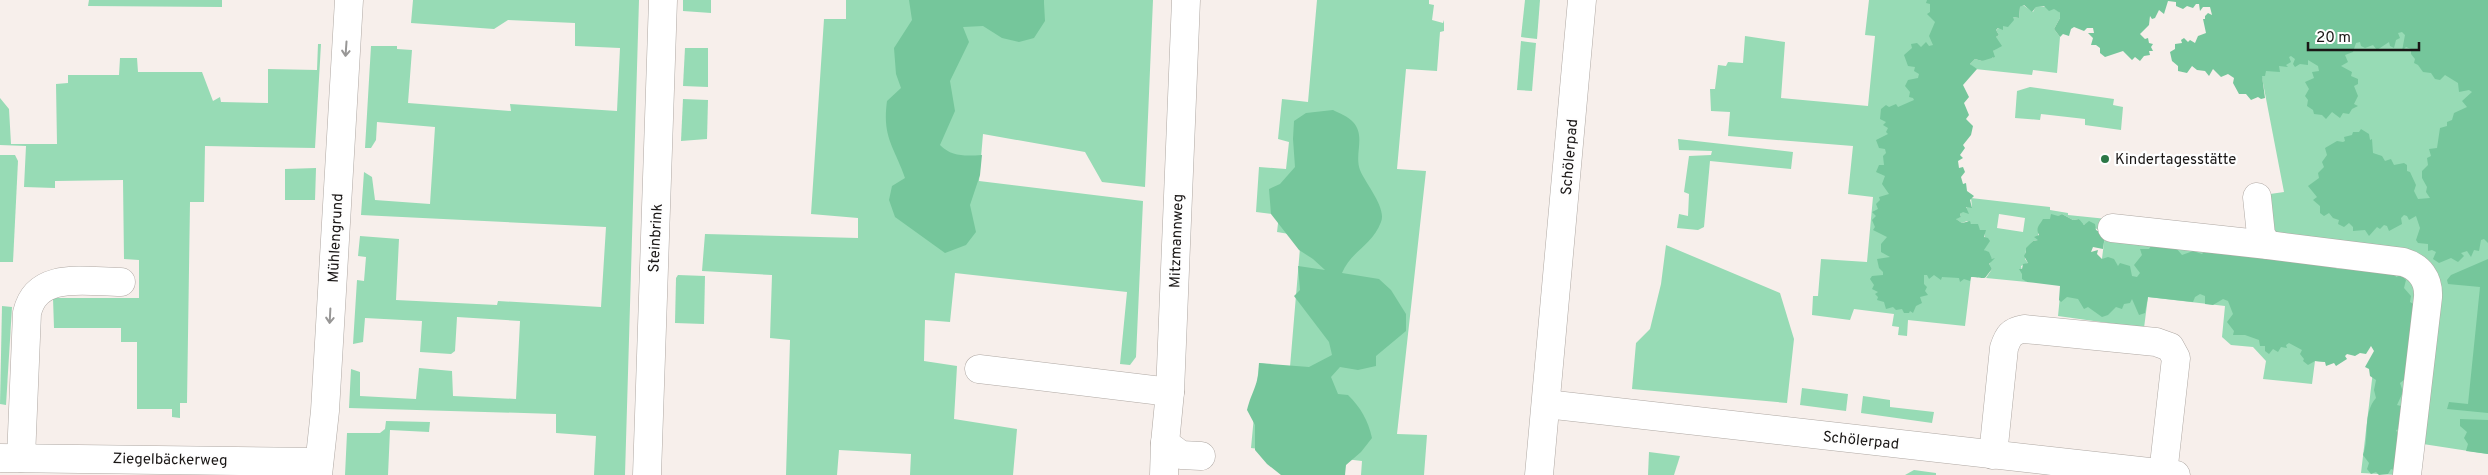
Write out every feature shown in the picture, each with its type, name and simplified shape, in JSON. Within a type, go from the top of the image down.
[{"type":"street","name":"Mühlengrund","points":[[318,468],[325,411],[349,0]]},
{"type":"street","name":"Steinbrink","points":[[647,475],[663,0]]},
{"type":"street","name":"Mitzmannweg","points":[[1164,475],[1170,392],[1186,0]]},
{"type":"street","name":"Schölerpad","points":[[1539,475],[1582,0]]},
{"type":"street","points":[[2256,197],[2261,235],[2268,245]]},
{"type":"street","points":[[2112,228],[2403,262],[2421,272],[2427,281],[2428,297],[2407,475]]},
{"type":"street","name":"Ziegelbäckerweg","points":[[121,282],[51,283],[40,289],[30,300],[10,458],[318,468]]},
{"type":"street","points":[[1993,455],[2004,348],[2010,334],[2015,330],[2024,329],[2156,342],[2170,347],[2176,358],[2162,474]]},
{"type":"street","points":[[979,369],[1170,392]]},
{"type":"street","name":"Schölerpad","points":[[1546,404],[2162,474]]},
{"type":"street","points":[[1165,443],[1181,455],[1201,456]]},
{"type":"green space","points":[[89,0],[222,0],[222,7],[88,6]]},
{"type":"green space","points":[[413,0],[639,0],[625,475],[594,475],[596,436],[556,433],[556,414],[349,408],[351,369],[360,372],[360,396],[416,399],[419,368],[452,371],[453,396],[516,399],[520,321],[457,317],[455,351],[451,354],[420,352],[422,321],[365,318],[363,342],[353,344],[357,280],[364,281],[366,257],[358,256],[360,236],[399,239],[396,300],[497,305],[498,301],[601,307],[606,227],[361,215],[364,172],[372,177],[375,200],[430,204],[435,127],[377,122],[376,140],[371,148],[365,148],[371,46],[397,46],[397,49],[412,50],[408,103],[511,111],[510,104],[617,111],[620,48],[575,46],[575,23],[508,20],[494,29],[411,23]]},
{"type":"green space","points":[[683,0],[711,0],[711,13],[683,11]]},
{"type":"green space","points":[[846,0],[1153,0],[1145,187],[1102,182],[1085,152],[983,134],[979,181],[1143,201],[1136,357],[1130,365],[1120,364],[1127,292],[955,273],[950,322],[925,320],[924,361],[957,366],[954,419],[1017,429],[1013,475],[910,475],[911,454],[839,450],[837,475],[786,475],[790,340],[770,338],[772,275],[702,271],[705,234],[858,238],[858,218],[811,214],[824,19],[846,19]]},
{"type":"green space","points":[[909,0],[1044,0],[1045,21],[1034,38],[1019,42],[1002,38],[983,26],[963,27],[969,42],[950,81],[955,111],[940,145],[954,154],[982,155],[980,175],[970,205],[976,232],[966,245],[945,253],[895,217],[889,200],[892,186],[905,178],[890,141],[886,114],[887,101],[901,88],[896,74],[894,48],[912,20]]},
{"type":"green space","points":[[1317,0],[1429,0],[1429,4],[1434,5],[1432,20],[1443,23],[1444,20],[1444,31],[1440,32],[1437,71],[1406,69],[1397,169],[1426,171],[1397,434],[1427,435],[1424,475],[1361,475],[1362,461],[1251,448],[1259,363],[1290,367],[1301,236],[1277,232],[1279,215],[1256,212],[1259,167],[1286,169],[1289,142],[1278,139],[1282,99],[1308,102]]},
{"type":"green space","points":[[1525,0],[1540,0],[1537,39],[1521,37]]},
{"type":"green space","points":[[1869,0],[1956,0],[1914,270],[1971,277],[1965,326],[1908,320],[1907,336],[1898,335],[1899,327],[1892,326],[1894,314],[1854,309],[1850,320],[1812,315],[1813,296],[1818,296],[1821,259],[1867,262],[1873,197],[1848,194],[1853,146],[1728,136],[1730,112],[1711,111],[1710,89],[1715,89],[1718,65],[1726,66],[1728,62],[1743,63],[1745,36],[1785,42],[1781,98],[1868,106],[1875,36],[1865,35]]},
{"type":"green space","points":[[1927,0],[2488,0],[2488,243],[2484,239],[2481,240],[2479,251],[2474,250],[2471,257],[2467,251],[2461,253],[2464,256],[2458,262],[2451,258],[2439,263],[2433,259],[2436,252],[2428,251],[2428,244],[2418,243],[2416,240],[2420,228],[2416,216],[2409,220],[2404,215],[2401,218],[2402,224],[2389,231],[2387,226],[2384,225],[2380,229],[2377,227],[2369,236],[2365,230],[2353,231],[2353,227],[2349,223],[2344,227],[2338,224],[2339,220],[2333,218],[2329,213],[2324,216],[2320,213],[2320,206],[2313,200],[2317,197],[2308,186],[2319,178],[2318,173],[2324,167],[2322,162],[2327,155],[2325,148],[2337,141],[2345,141],[2344,137],[2352,135],[2353,132],[2359,132],[2361,129],[2369,134],[2370,140],[2372,139],[2373,153],[2382,156],[2385,161],[2391,159],[2394,165],[2404,163],[2407,165],[2407,171],[2410,172],[2416,185],[2414,191],[2418,199],[2430,198],[2422,178],[2422,171],[2428,165],[2427,158],[2431,156],[2429,149],[2437,148],[2440,128],[2447,126],[2447,122],[2452,120],[2454,113],[2467,107],[2462,101],[2472,92],[2469,90],[2459,92],[2458,83],[2445,75],[2440,80],[2435,79],[2431,73],[2423,72],[2414,63],[2415,59],[2411,54],[2411,49],[2406,47],[2402,51],[2405,35],[2402,32],[2398,33],[2400,38],[2396,40],[2394,48],[2390,46],[2389,42],[2377,50],[2373,45],[2365,48],[2361,46],[2360,42],[2356,43],[2353,52],[2345,55],[2348,62],[2341,66],[2352,72],[2351,76],[2358,79],[2358,84],[2354,86],[2358,96],[2354,104],[2358,106],[2352,109],[2349,114],[2343,113],[2340,118],[2332,112],[2326,119],[2322,115],[2314,114],[2313,110],[2307,106],[2308,100],[2305,96],[2309,89],[2305,82],[2314,78],[2312,72],[2319,71],[2318,66],[2308,60],[2308,65],[2300,64],[2295,67],[2293,64],[2295,59],[2291,56],[2289,57],[2291,62],[2286,65],[2288,67],[2279,66],[2280,72],[2266,71],[2265,76],[2262,76],[2265,98],[2261,99],[2258,97],[2251,100],[2246,94],[2239,94],[2233,83],[2234,78],[2228,74],[2221,77],[2213,69],[2209,76],[2205,71],[2197,70],[2192,66],[2187,73],[2178,71],[2178,66],[2172,61],[2170,52],[2175,49],[2175,44],[2182,43],[2181,40],[2184,38],[2188,42],[2190,40],[2195,43],[2198,36],[2206,33],[2203,19],[2205,19],[2208,13],[2212,15],[2210,7],[2203,7],[2200,11],[2199,4],[2196,4],[2193,8],[2187,6],[2183,9],[2176,6],[2176,2],[2168,1],[2164,14],[2159,10],[2155,18],[2152,19],[2150,16],[2149,25],[2140,34],[2145,39],[2148,38],[2149,43],[2153,44],[2151,47],[2153,51],[2149,51],[2150,55],[2144,56],[2140,61],[2135,57],[2132,60],[2123,51],[2105,57],[2100,53],[2100,48],[2096,45],[2091,45],[2093,38],[2088,33],[2094,33],[2093,28],[2087,28],[2084,31],[2074,27],[2071,29],[2069,36],[2063,34],[2060,37],[2054,29],[2060,18],[2060,13],[2054,9],[2049,11],[2044,6],[2036,7],[2032,12],[2024,5],[2020,7],[2019,18],[2013,17],[2014,20],[2008,27],[2003,26],[2003,30],[1998,28],[1996,30],[1999,35],[1996,37],[2002,46],[1993,51],[1995,57],[1982,61],[1975,59],[1970,64],[1977,69],[1963,85],[1969,97],[1964,103],[1969,115],[1966,119],[1973,126],[1971,135],[1963,145],[1965,148],[1960,155],[1963,158],[1958,161],[1959,168],[1963,167],[1965,172],[1961,177],[1963,184],[1966,183],[1967,191],[1974,196],[1970,200],[1972,208],[1966,207],[1969,214],[1963,212],[1960,214],[1961,217],[1956,219],[1962,223],[1970,221],[1971,224],[1978,224],[1980,230],[1986,230],[1984,237],[1990,241],[1984,250],[1989,252],[1992,259],[1995,258],[1989,264],[1992,269],[1984,278],[1971,277],[1970,281],[1964,279],[1960,282],[1959,278],[1942,277],[1941,280],[1934,275],[1929,279],[1927,275],[1924,275],[1924,284],[1927,287],[1925,291],[1928,295],[1920,297],[1922,303],[1916,306],[1913,313],[1910,311],[1909,313],[1904,313],[1902,309],[1896,310],[1893,307],[1886,309],[1884,302],[1877,300],[1878,297],[1875,294],[1878,292],[1872,289],[1874,285],[1870,279],[1872,276],[1883,275],[1877,259],[1890,257],[1881,252],[1881,244],[1887,237],[1873,230],[1875,227],[1872,220],[1876,216],[1872,212],[1878,209],[1876,204],[1880,200],[1879,197],[1889,194],[1882,184],[1885,176],[1876,172],[1879,165],[1884,165],[1883,156],[1886,153],[1885,149],[1879,148],[1876,140],[1888,134],[1886,132],[1888,128],[1883,125],[1886,122],[1880,119],[1881,109],[1886,105],[1889,107],[1896,104],[1898,107],[1914,100],[1909,97],[1910,92],[1905,86],[1908,80],[1918,78],[1919,74],[1914,71],[1915,67],[1908,66],[1904,55],[1912,48],[1911,44],[1917,43],[1921,47],[1926,42],[1929,46],[1933,45],[1929,36],[1935,22],[1927,14],[1930,12],[1930,4],[1926,3]]},
{"type":"green space","points":[[2247,0],[2488,0],[2488,454],[2410,442],[2427,281],[2268,245],[2270,194],[2284,192]]},
{"type":"green space","points":[[2023,5],[2033,12],[2036,6],[2052,8],[2060,13],[2060,18],[2054,29],[2060,37],[2057,73],[2033,70],[2032,75],[1975,69],[1970,64],[1975,59],[1982,61],[1986,58],[1993,58],[1993,51],[1997,48],[1996,37],[1999,35],[1996,30],[2003,25],[2009,25],[2013,17],[2019,18],[2020,7]]},
{"type":"green space","points":[[1521,41],[1536,43],[1532,91],[1517,90]]},
{"type":"green space","points":[[318,44],[321,44],[315,148],[205,146],[204,202],[190,202],[187,403],[180,403],[180,418],[172,417],[172,409],[137,409],[137,342],[121,342],[121,328],[54,328],[53,298],[139,298],[139,260],[124,259],[123,180],[55,181],[55,188],[24,187],[26,146],[0,145],[0,98],[9,109],[11,144],[57,144],[56,84],[68,83],[68,75],[119,75],[120,58],[137,58],[138,72],[202,72],[213,101],[220,97],[221,102],[268,103],[268,69],[317,70]]},
{"type":"green space","points":[[685,48],[708,48],[708,87],[683,86]]},
{"type":"green space","points":[[2030,87],[2114,99],[2113,105],[2123,107],[2121,130],[2085,125],[2085,119],[2041,114],[2040,120],[2015,118],[2017,91]]},
{"type":"green space","points":[[683,99],[708,100],[707,139],[681,141]]},
{"type":"green space","points":[[1333,110],[1349,118],[1357,127],[1359,133],[1358,158],[1360,170],[1378,203],[1382,216],[1377,230],[1346,265],[1342,273],[1379,279],[1391,290],[1406,314],[1406,331],[1376,356],[1376,366],[1358,370],[1340,367],[1331,377],[1338,394],[1348,395],[1357,405],[1366,420],[1372,438],[1361,452],[1346,465],[1345,475],[1281,475],[1267,464],[1255,450],[1255,425],[1247,410],[1257,382],[1259,363],[1309,367],[1332,355],[1329,342],[1294,296],[1300,290],[1298,266],[1325,270],[1299,250],[1271,214],[1269,189],[1280,184],[1295,167],[1294,121],[1306,113]]},
{"type":"green space","points":[[1678,139],[1793,152],[1791,169],[1710,161],[1704,227],[1698,230],[1677,228],[1679,214],[1688,216],[1689,194],[1684,192],[1689,156],[1711,155],[1712,151],[1679,150]]},
{"type":"green space","points":[[0,155],[15,155],[18,161],[13,262],[0,262]]},
{"type":"green space","points":[[316,168],[315,200],[285,200],[285,169]]},
{"type":"green space","points":[[1971,198],[2050,207],[2050,210],[2068,213],[2068,215],[2107,219],[2393,270],[2417,284],[2398,475],[2361,473],[2377,337],[2325,362],[2315,361],[2312,384],[2263,379],[2266,361],[2253,347],[2231,345],[2222,337],[2225,306],[2148,297],[2144,328],[2058,316],[2061,286],[2098,290],[2105,235],[2094,227],[2081,224],[2079,219],[2073,220],[2062,214],[2041,223],[2038,240],[2033,241],[2026,250],[2025,259],[2028,263],[2021,266],[2024,279],[2027,282],[1986,278],[1992,269],[1989,265],[1992,259],[1984,250],[1985,230],[1980,230],[1967,221],[1962,223],[1954,218],[1961,217],[1960,214],[1967,207],[1972,207]],"holes":[[[1999,214],[2025,218],[2023,232],[1997,228]]]},
{"type":"green space","points":[[2051,214],[2058,216],[2062,214],[2073,220],[2079,219],[2084,225],[2089,221],[2095,224],[2096,230],[2105,235],[2103,249],[2093,247],[2091,252],[2098,250],[2097,254],[2102,259],[2108,257],[2114,259],[2118,266],[2120,263],[2130,266],[2132,276],[2137,277],[2140,273],[2134,265],[2142,255],[2140,249],[2149,249],[2153,243],[2176,248],[2182,255],[2193,251],[2202,254],[2206,250],[2333,265],[2337,269],[2393,270],[2396,277],[2401,275],[2406,280],[2404,288],[2411,296],[2410,302],[2415,305],[2405,379],[2400,383],[2403,392],[2397,405],[2401,406],[2405,411],[2400,429],[2396,430],[2400,439],[2396,471],[2391,469],[2388,474],[2379,475],[2376,472],[2371,474],[2367,469],[2369,463],[2363,455],[2369,411],[2376,398],[2374,390],[2376,380],[2370,376],[2369,369],[2365,367],[2374,351],[2371,346],[2366,354],[2360,353],[2355,356],[2347,354],[2345,356],[2347,359],[2336,366],[2334,363],[2326,366],[2325,362],[2315,361],[2308,365],[2303,361],[2304,359],[2300,354],[2302,350],[2289,343],[2286,345],[2287,348],[2281,347],[2278,352],[2273,349],[2269,354],[2265,351],[2265,346],[2260,346],[2259,340],[2245,335],[2233,335],[2234,331],[2227,322],[2233,314],[2228,301],[2223,299],[2213,305],[2205,304],[2205,296],[2200,294],[2195,297],[2193,302],[2148,297],[2145,313],[2139,315],[2132,299],[2130,303],[2124,304],[2122,309],[2116,307],[2108,315],[2102,317],[2088,307],[2084,309],[2078,299],[2067,297],[2061,302],[2059,300],[2060,286],[2027,282],[2022,279],[2019,269],[2022,269],[2023,264],[2028,263],[2024,256],[2026,248],[2033,241],[2038,240],[2034,237],[2039,235],[2038,226],[2043,219],[2050,219]]},
{"type":"green space","points":[[1666,245],[1780,293],[1794,339],[1787,403],[1632,389],[1636,343],[1650,329],[1661,284]]},
{"type":"green space","points":[[2488,259],[2488,413],[2447,409],[2449,402],[2468,404],[2480,287],[2448,284],[2447,280],[2451,275]]},
{"type":"green space","points":[[678,275],[705,276],[704,324],[675,323],[676,278]]},
{"type":"green space","points":[[2,306],[12,307],[6,405],[0,404]]},
{"type":"green space","points":[[1802,388],[1848,394],[1846,411],[1800,405]]},
{"type":"green space","points":[[1863,396],[1890,400],[1890,407],[1934,412],[1932,423],[1861,413]]},
{"type":"green space","points":[[2460,419],[2488,420],[2488,454],[2466,451],[2468,444],[2464,438],[2467,432],[2460,426]]},
{"type":"green space","points":[[386,421],[430,422],[429,432],[390,430],[388,475],[345,475],[347,433],[380,433],[385,429]]},
{"type":"green space","points":[[1649,452],[1680,456],[1674,475],[1648,475]]},
{"type":"green space","points":[[1914,470],[1936,473],[1936,475],[1905,475]]},
{"type":"place","name":"Kindertagesstätte","points":[[2105,159]]}]
